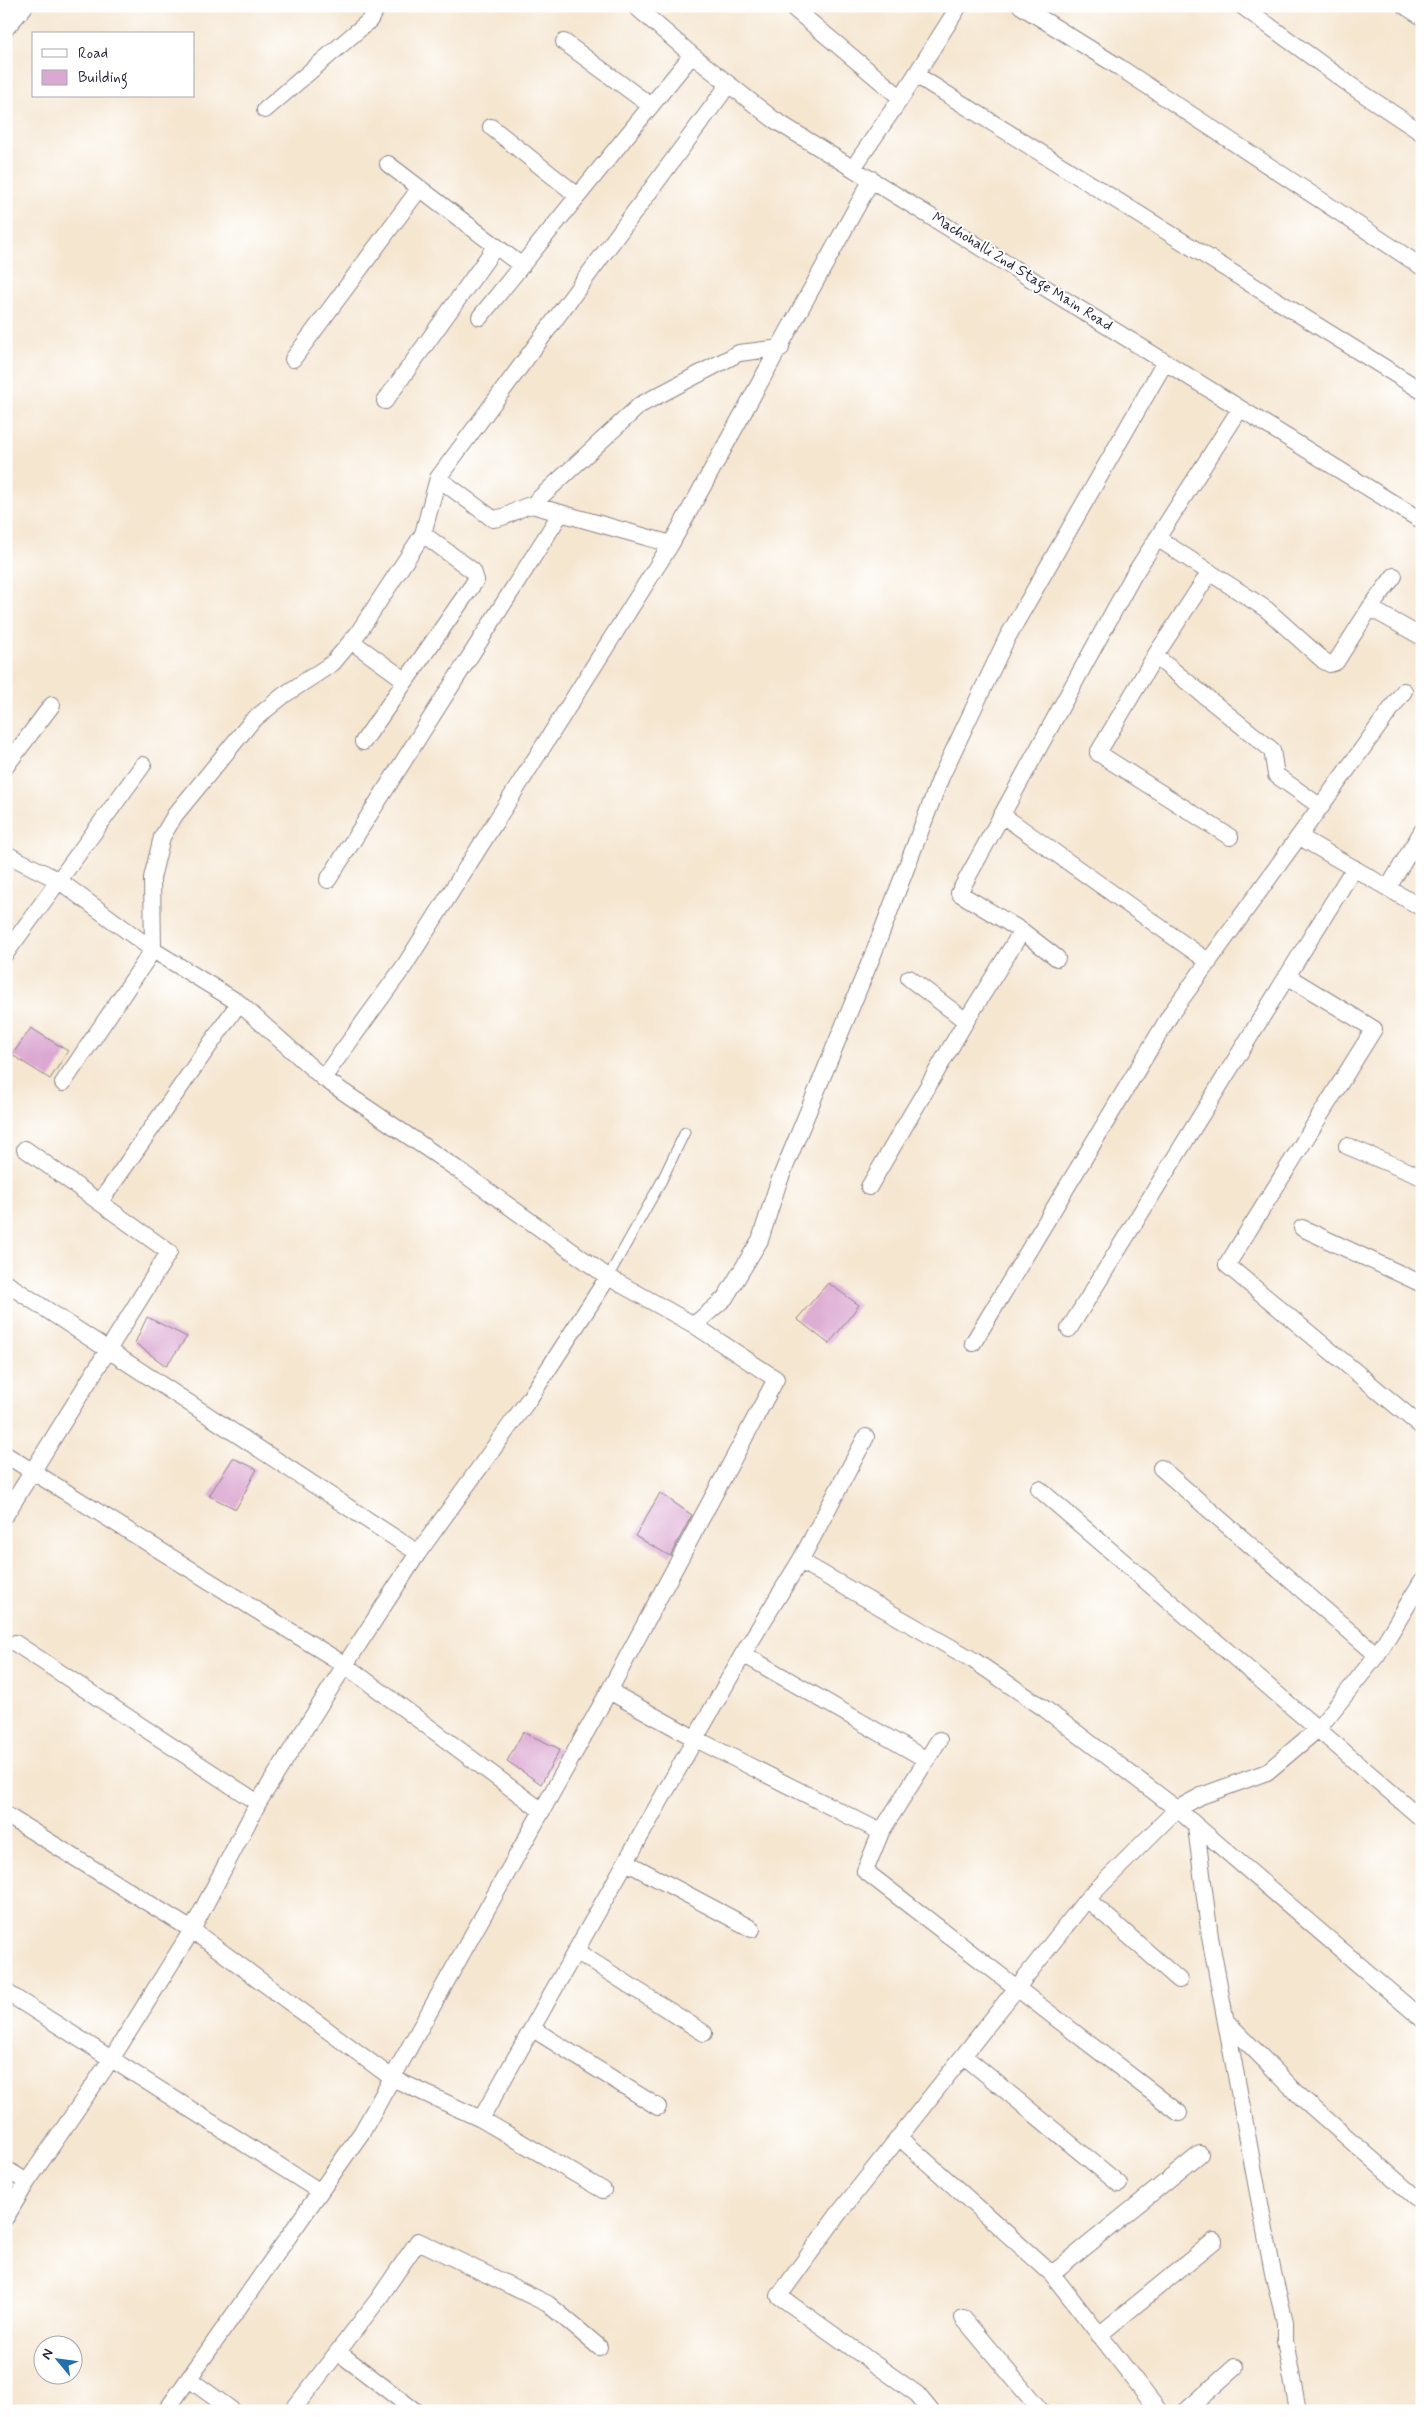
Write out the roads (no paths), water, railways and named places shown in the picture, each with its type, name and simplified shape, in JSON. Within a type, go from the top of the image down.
[{"type":"street","points":[[6,28],[25,6]]},
{"type":"street","points":[[265,110],[369,21],[378,6]]},
{"type":"street","name":"Machohalli 2nd Stage Main Road","points":[[635,6],[692,55],[773,119],[1240,409],[1420,516]]},
{"type":"street","points":[[791,6],[901,98]]},
{"type":"street","points":[[852,168],[901,98],[959,6]]},
{"type":"street","points":[[1021,6],[1119,67],[1422,267]]},
{"type":"street","points":[[1242,6],[1353,87],[1422,133]]},
{"type":"street","points":[[1405,6],[1422,17]]},
{"type":"street","points":[[564,42],[651,106]]},
{"type":"street","points":[[480,317],[692,55]]},
{"type":"street","points":[[916,75],[1422,391]]},
{"type":"street","points":[[63,1083],[153,950],[152,878],[162,837],[176,815],[252,721],[284,695],[333,663],[351,641],[423,534],[438,478],[729,84]]},
{"type":"street","points":[[491,127],[578,196]]},
{"type":"street","points":[[388,164],[522,266]]},
{"type":"street","points":[[323,1078],[405,965],[671,544],[781,348],[872,179]]},
{"type":"street","points":[[293,359],[420,188]]},
{"type":"street","points":[[385,401],[496,246]]},
{"type":"street","points":[[532,505],[640,405],[739,353],[781,348]]},
{"type":"street","points":[[694,1325],[725,1298],[760,1240],[778,1184],[874,952],[941,777],[1007,638],[1165,362]]},
{"type":"street","points":[[1057,958],[1022,931],[960,893],[1128,583],[1240,409]]},
{"type":"street","points":[[438,478],[493,519],[506,518],[522,507],[532,505],[671,544]]},
{"type":"street","points":[[328,880],[561,513]]},
{"type":"street","points":[[363,742],[476,580],[473,570],[423,534]]},
{"type":"street","points":[[1157,538],[1266,609],[1324,661],[1330,664],[1336,662],[1370,608],[1394,576]]},
{"type":"street","points":[[1210,572],[1155,656],[1098,753],[1230,838]]},
{"type":"street","points":[[1370,608],[1422,637]]},
{"type":"street","points":[[351,641],[405,680]]},
{"type":"street","points":[[1155,656],[1272,750],[1276,775],[1321,807]]},
{"type":"street","points":[[973,1343],[1156,1036],[1404,691]]},
{"type":"street","points":[[6,766],[52,705]]},
{"type":"street","points":[[6,953],[143,765]]},
{"type":"street","points":[[1002,815],[1209,962]]},
{"type":"street","points":[[1388,888],[1422,831]]},
{"type":"street","points":[[1300,836],[1422,908]]},
{"type":"street","points":[[6,854],[58,880],[153,950],[239,1003],[323,1078],[456,1169],[608,1277],[694,1325],[776,1379],[609,1691],[362,2132],[166,2411]]},
{"type":"street","points":[[1069,1329],[1354,868]]},
{"type":"street","points":[[869,1187],[966,1021],[1022,931]]},
{"type":"street","points":[[1287,976],[1374,1029],[1227,1265],[1422,1427]]},
{"type":"street","points":[[909,978],[966,1021]]},
{"type":"street","points":[[100,1202],[239,1003]]},
{"type":"street","points":[[1347,1146],[1422,1177]]},
{"type":"street","points":[[6,1514],[168,1252],[25,1149]]},
{"type":"street","points":[[1302,1228],[1422,1284]]},
{"type":"street","points":[[6,2217],[27,2182],[112,2058],[192,1930],[258,1803],[345,1665],[418,1553],[529,1399],[608,1277]]},
{"type":"street","points":[[6,1283],[418,1553]]},
{"type":"street","points":[[481,2119],[743,1654],[800,1561],[866,1437]]},
{"type":"street","points":[[6,1455],[345,1665],[542,1811]]},
{"type":"street","points":[[1161,1468],[1377,1655]]},
{"type":"street","points":[[1039,1488],[1422,1819]]},
{"type":"street","points":[[800,1561],[973,1660],[1045,1708],[1177,1809],[1422,2019]]},
{"type":"street","points":[[931,2411],[917,2394],[779,2296],[839,2213],[1087,1900],[1177,1809],[1201,1796],[1267,1772],[1318,1729],[1377,1655],[1422,1582]]},
{"type":"street","points":[[15,1643],[258,1803]]},
{"type":"street","points":[[743,1654],[927,1760]]},
{"type":"street","points":[[609,1691],[696,1739],[881,1832]]},
{"type":"street","points":[[939,1740],[881,1832],[865,1871],[1179,2113]]},
{"type":"street","points":[[6,1815],[192,1930],[392,2078],[481,2119],[603,2190]]},
{"type":"street","points":[[1196,1827],[1210,1937],[1272,2273],[1285,2322],[1285,2341],[1298,2411]]},
{"type":"street","points":[[626,1862],[752,1929]]},
{"type":"street","points":[[1087,1900],[1179,1980]]},
{"type":"street","points":[[576,1951],[704,2034]]},
{"type":"street","points":[[6,1992],[320,2191]]},
{"type":"street","points":[[1226,2021],[1302,2098],[1422,2204]]},
{"type":"street","points":[[532,2029],[658,2107]]},
{"type":"street","points":[[964,2056],[1120,2184]]},
{"type":"street","points":[[900,2137],[1052,2274],[1159,2411]]},
{"type":"street","points":[[1052,2274],[1200,2154]]},
{"type":"street","points":[[6,2169],[27,2182]]},
{"type":"street","points":[[292,2411],[377,2301],[418,2241],[548,2304],[599,2346]]},
{"type":"street","points":[[1099,2335],[1214,2241]]},
{"type":"street","points":[[963,2318],[1041,2411]]},
{"type":"street","points":[[338,2352],[415,2411]]},
{"type":"street","points":[[1186,2411],[1235,2367]]},
{"type":"street","points":[[189,2379],[233,2411]]},
{"type":"lane","points":[[608,1277],[661,1182],[684,1132]]}]
